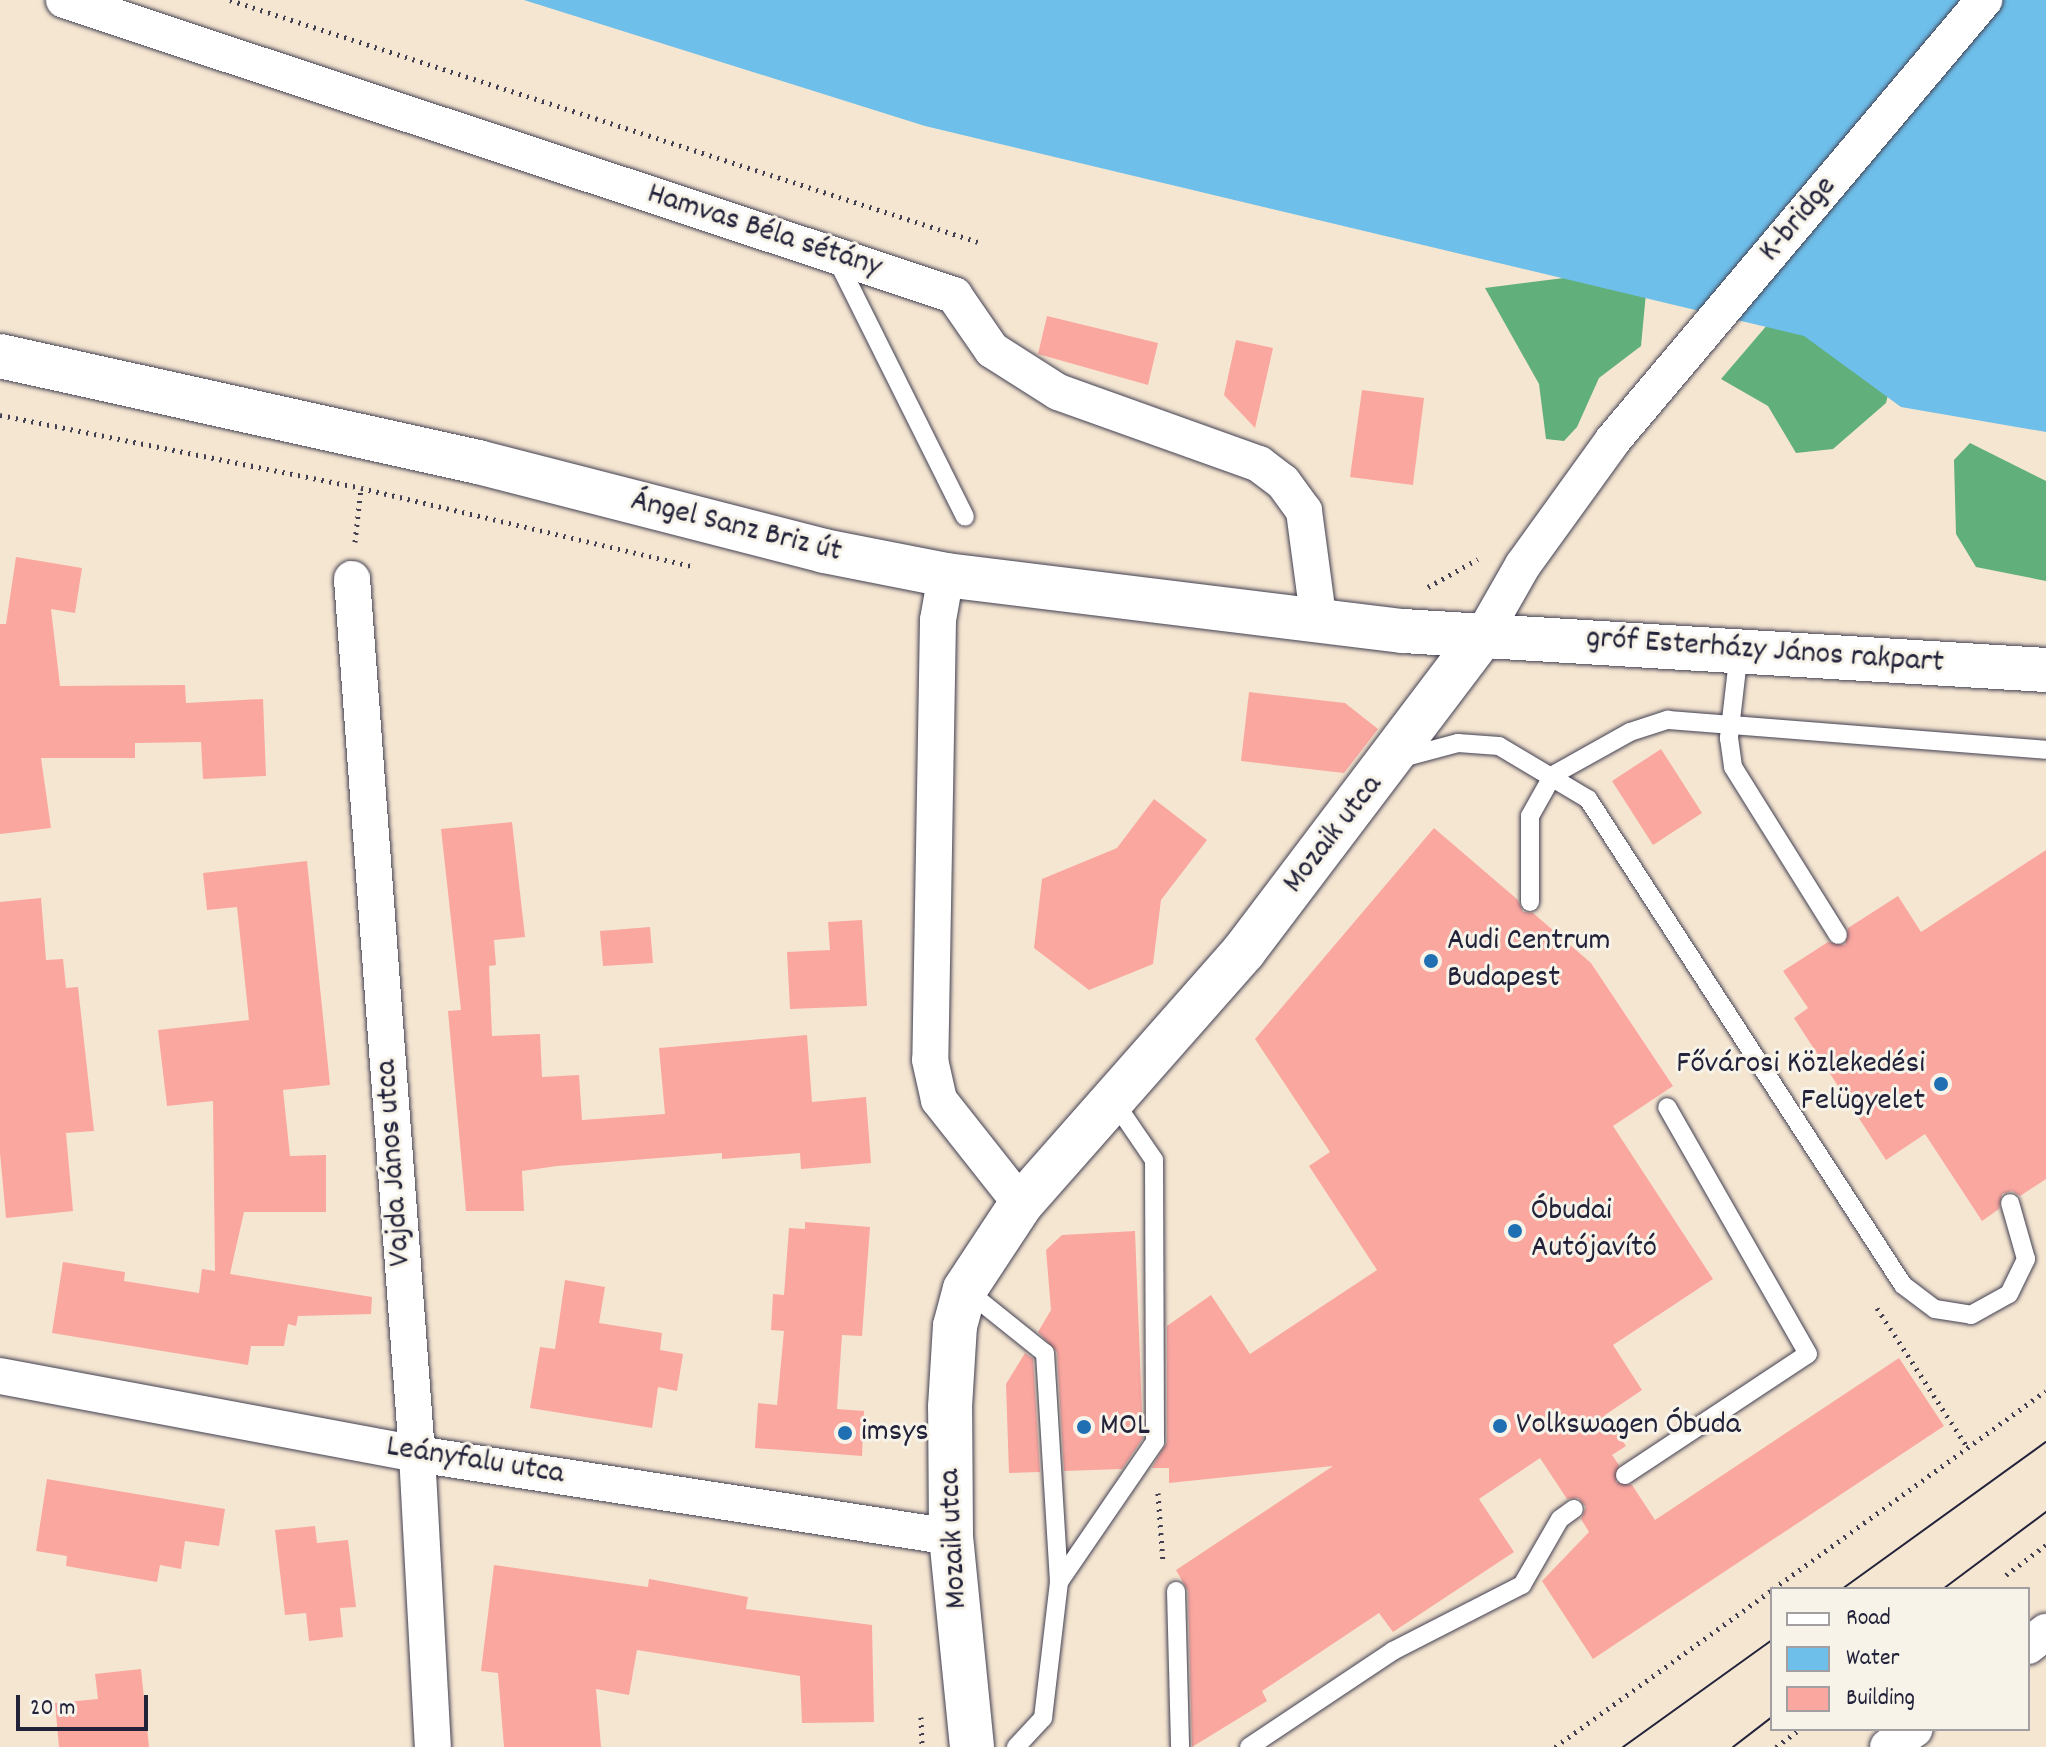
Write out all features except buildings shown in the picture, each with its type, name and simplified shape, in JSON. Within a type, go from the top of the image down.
[{"type":"main road","name":"Ángel Sanz Briz út","points":[[0,356],[478,462],[824,551],[946,575],[1319,623],[1483,635]]},
{"type":"main road","name":"gróf Esterházy János rakpart","points":[[1483,635],[2046,670]]},
{"type":"main road","name":"Mozaik utca","points":[[972,1747],[931,1533],[950,1407],[955,1326],[965,1289],[1021,1204],[1244,951],[1391,761],[1483,635]]},
{"type":"street","name":"Hamvas Béla sétány","points":[[64,0],[954,295],[992,350],[1058,392],[1259,464],[1283,482],[1304,511],[1319,623]]},
{"type":"street","name":"K-bridge","points":[[1613,440],[1984,0]]},
{"type":"street","name":"Mozaik utca","points":[[1483,635],[1523,565],[1613,440]]},
{"type":"street","points":[[946,575],[938,620],[930,1060],[939,1100],[1021,1204]]},
{"type":"street","name":"Vajda János utca","points":[[352,579],[417,1454],[433,1747]]},
{"type":"street","name":"Leányfalu utca","points":[[0,1376],[417,1454],[931,1533]]},
{"type":"street","points":[[2030,1644],[2046,1632]]},
{"type":"street","points":[[1888,1747],[1912,1731]]},
{"type":"lane","points":[[836,256],[965,517]]},
{"type":"lane","points":[[1739,649],[1730,725],[1733,767],[1838,935]]},
{"type":"lane","points":[[1530,902],[1530,816],[1553,775],[1630,732],[1668,720],[2046,750]]},
{"type":"lane","points":[[1391,761],[1458,743],[1499,746],[1553,775],[1588,799],[1903,1285],[1935,1309],[1971,1315],[2009,1294],[2026,1259],[2010,1203]]},
{"type":"lane","points":[[1059,1582],[1155,1442],[1154,1160],[1113,1100]]},
{"type":"lane","points":[[1625,1475],[1808,1354],[1667,1107]]},
{"type":"lane","points":[[965,1289],[1045,1353],[1059,1582],[1043,1718],[1016,1747]]},
{"type":"lane","points":[[1249,1747],[1393,1651],[1522,1585],[1560,1519],[1574,1509]]},
{"type":"lane","points":[[1176,1591],[1180,1747]]},
{"type":"path","points":[[230,0],[978,242]]},
{"type":"path","points":[[0,415],[361,488],[698,568]]},
{"type":"path","points":[[352,579],[361,488]]},
{"type":"path","points":[[1403,631],[1410,590],[1450,577],[1483,556],[1523,565]]},
{"type":"path","points":[[1777,1587],[2046,1391]]},
{"type":"path","points":[[1155,1442],[1164,1578],[1176,1591]]},
{"type":"path","points":[[2006,1575],[2046,1545]]},
{"type":"path","points":[[1555,1747],[1770,1592]]},
{"type":"path","points":[[1776,1747],[1797,1731]]},
{"type":"green space","points":[[1604,273],[1646,293],[1641,346],[1599,378],[1577,427],[1564,441],[1546,439],[1539,384],[1485,288]]},
{"type":"green space","points":[[1780,310],[1894,370],[1886,403],[1833,449],[1796,453],[1768,406],[1721,379]]},
{"type":"green space","points":[[1970,443],[2046,481],[2046,581],[1976,567],[1956,534],[1954,460]]},
{"type":"water","points":[[524,0],[2046,0],[2046,432],[1901,407],[1804,336],[925,126]]},
{"type":"tram line","points":[[1845,1587],[2046,1442]]},
{"type":"tram line","points":[[1946,1587],[2046,1512]]},
{"type":"tram line","points":[[1623,1747],[1770,1641]]},
{"type":"tram line","points":[[1733,1747],[1770,1719]]},
{"type":"place","name":"Audi Centrum Budapest","points":[[1431,961]]},
{"type":"place","name":"Fővárosi Közlekedési Felügyelet","points":[[1941,1084]]},
{"type":"place","name":"Óbudai Autójavító","points":[[1515,1231]]},
{"type":"place","name":"Volkswagen Óbuda","points":[[1500,1426]]},
{"type":"place","name":"MOL","points":[[1084,1427]]},
{"type":"place","name":"imsys","points":[[845,1433]]}]
